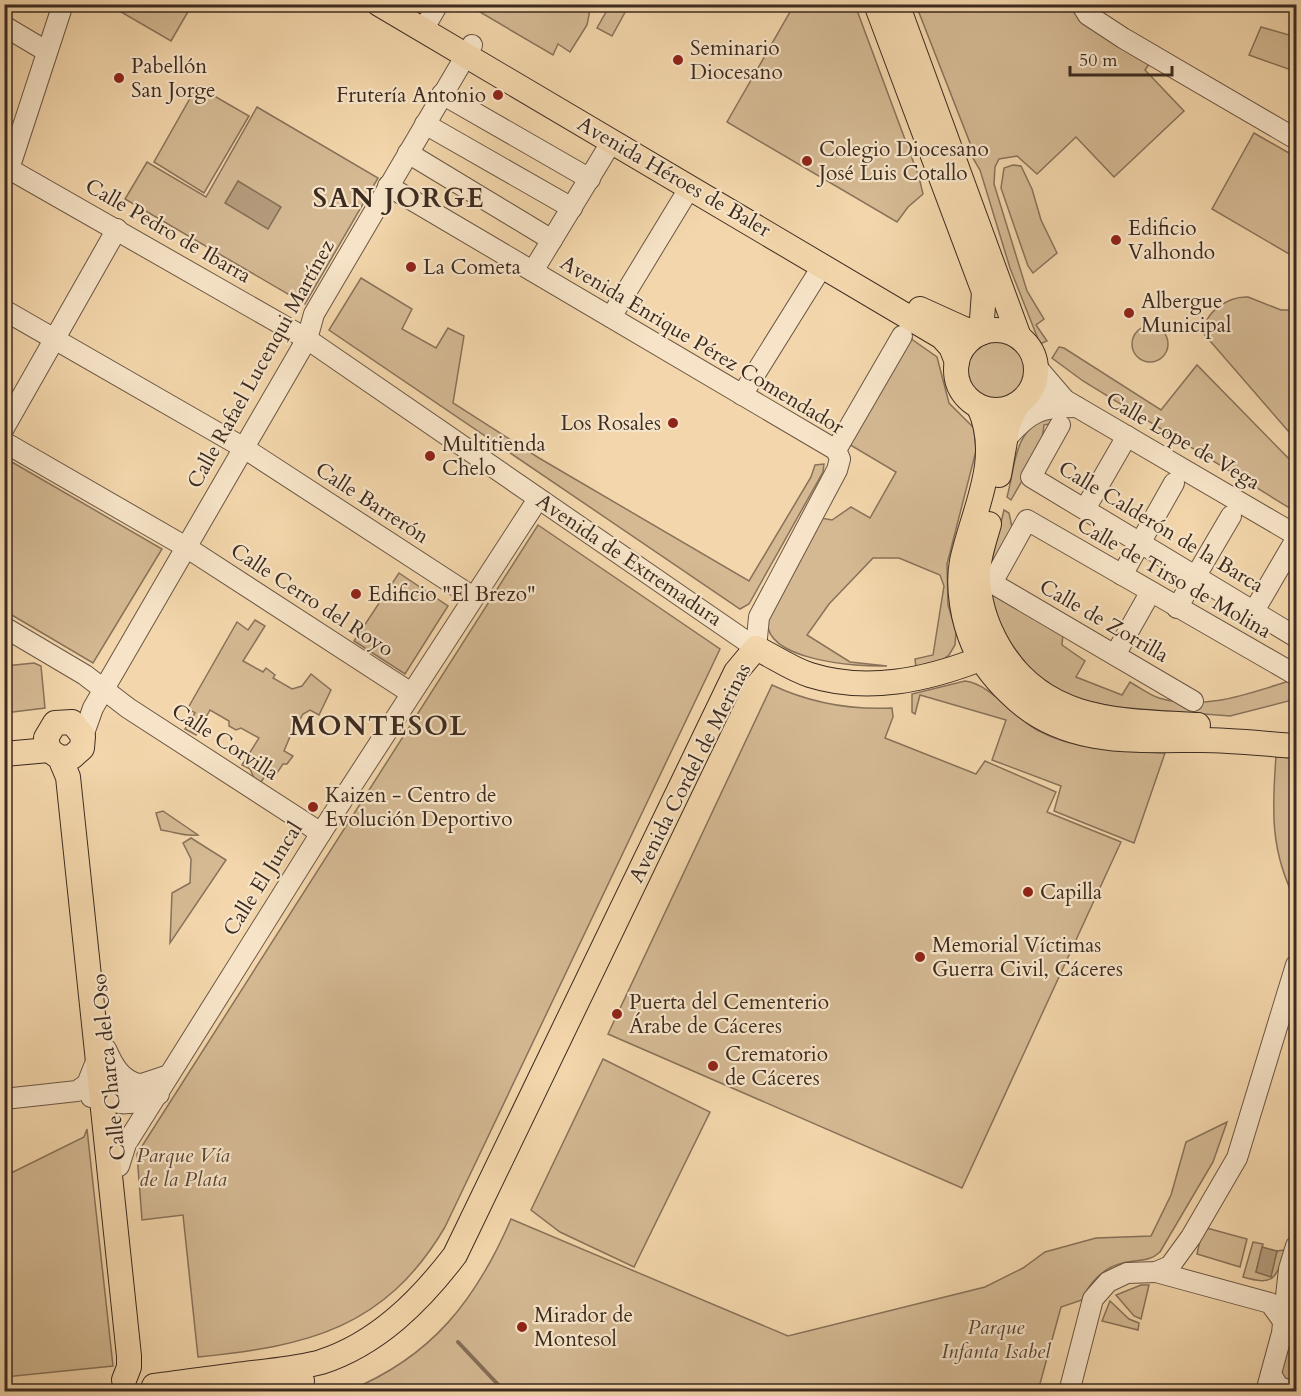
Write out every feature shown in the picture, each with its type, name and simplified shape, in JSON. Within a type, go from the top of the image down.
[{"type":"main road","name":"Avenida Héroes de Baler","points":[[379,4],[430,18]]},
{"type":"main road","name":"Avenida Héroes de Baler","points":[[403,4],[430,18],[468,50],[612,141],[942,337],[951,347],[957,362]]},
{"type":"main road","points":[[876,4],[984,292],[981,333]]},
{"type":"main road","points":[[897,4],[1019,337],[1029,347],[1035,365],[1034,384],[998,443],[962,563],[963,611],[980,659],[1003,688],[1027,709],[1056,727],[1084,735],[1126,740],[1205,740],[1296,746]]},
{"type":"main road","name":"Avenida Héroes de Baler","points":[[468,50],[923,310],[981,333]]},
{"type":"main road","points":[[942,319],[957,317],[972,304],[977,275]]},
{"type":"main road","points":[[1019,337],[1001,331],[981,333],[970,339],[957,362],[958,384],[963,393],[979,407],[998,443],[982,608],[994,639],[1009,665],[1034,689],[1062,706]]},
{"type":"main road","points":[[979,407],[992,411],[1005,410],[1021,402]]},
{"type":"main road","points":[[980,659],[984,643],[973,611],[985,577]]},
{"type":"main road","name":"Avenida de Extremadura","points":[[756,648],[808,674],[839,682],[870,685],[902,682],[953,670],[980,659]]},
{"type":"main road","name":"Avenida Cordel de Merinas","points":[[131,1387],[321,1362],[354,1348],[380,1331],[434,1283],[455,1255],[736,672],[756,648]]},
{"type":"main road","name":"Avenida Cordel de Merinas","points":[[239,1392],[267,1390],[327,1376],[362,1361],[415,1324],[446,1293],[467,1263],[751,678],[756,648]]},
{"type":"main road","points":[[980,659],[1000,664],[1027,692],[1042,701],[1094,716],[1137,722],[1296,732]]},
{"type":"main road","points":[[4,737],[65,747]]},
{"type":"main road","points":[[4,754],[65,747]]},
{"type":"main road","name":"Calle Charca del Oso","points":[[65,747],[102,1053],[98,1096],[131,1387]]},
{"type":"main road","name":"Calle Charca del Oso","points":[[98,1096],[119,1166],[141,1363],[131,1387]]},
{"type":"street","points":[[7,167],[63,4]]},
{"type":"street","points":[[1081,4],[1088,15],[1123,38],[1296,139]]},
{"type":"street","points":[[4,26],[46,51]]},
{"type":"street","name":"Calle Rafael Lucenqui Martínez","points":[[65,747],[105,689],[307,339],[314,314],[468,50]]},
{"type":"street","points":[[442,94],[590,179]]},
{"type":"street","points":[[425,124],[572,208]]},
{"type":"street","points":[[533,271],[612,141]]},
{"type":"street","points":[[408,153],[552,240]]},
{"type":"street","name":"Calle Pedro de Ibarra","points":[[7,167],[307,339]]},
{"type":"street","name":"Avenida Enrique Pérez Comendador","points":[[388,186],[836,450],[840,459],[837,470],[759,617],[756,648]]},
{"type":"street","points":[[611,317],[690,187]]},
{"type":"street","points":[[4,428],[117,229]]},
{"type":"street","points":[[742,395],[823,265]]},
{"type":"street","name":"Calle Barrerón","points":[[4,309],[244,448],[473,597]]},
{"type":"street","points":[[836,450],[902,336]]},
{"type":"street","name":"Avenida de Extremadura","points":[[307,339],[756,648]]},
{"type":"street","name":"Calle Lope de Vega","points":[[1035,365],[1071,404]]},
{"type":"street","name":"Calle Lope de Vega","points":[[1021,402],[1043,395],[1071,404],[1296,537]]},
{"type":"street","name":"Calle Lope de Vega","points":[[998,443],[1028,415],[1071,404]]},
{"type":"street","name":"Calle Calderón de la Barca","points":[[1060,425],[1030,477],[1296,637]]},
{"type":"street","points":[[1085,509],[1127,436]]},
{"type":"street","name":"Calle Cerro del Royo","points":[[4,442],[186,547],[411,693]]},
{"type":"street","points":[[1122,575],[1174,483]]},
{"type":"street","name":"Calle El Juncal","points":[[4,1099],[98,1096],[135,1104],[150,1089],[169,1076],[321,833],[538,498]]},
{"type":"street","points":[[1177,608],[1231,516]]},
{"type":"street","name":"Calle de Tirso de Molina","points":[[985,577],[1027,520],[1296,676]]},
{"type":"street","points":[[1254,611],[1296,537]]},
{"type":"street","name":"Calle de Zorrilla","points":[[985,577],[1193,701]]},
{"type":"street","points":[[1115,655],[1150,592]]},
{"type":"street","name":"Calle Corvilla","points":[[4,627],[105,689],[128,708],[321,833]]},
{"type":"street","points":[[1156,1272],[1170,1266],[1177,1258],[1237,1158],[1296,965]]},
{"type":"street","points":[[102,1053],[120,1073],[132,1082],[150,1089],[119,1166]]},
{"type":"street","points":[[1294,1391],[1269,1383],[1296,1246]]},
{"type":"street","points":[[1069,1392],[1094,1299],[1100,1289],[1127,1273],[1156,1272],[1270,1303],[1283,1321]]},
{"type":"green space","points":[[109,5],[180,5],[189,10],[171,41]]},
{"type":"green space","points":[[468,5],[591,5],[587,25],[570,52],[558,44],[553,55]]},
{"type":"green space","points":[[610,5],[629,5],[612,36],[597,28]]},
{"type":"green space","points":[[794,5],[855,5],[919,177],[923,194],[908,207],[897,222],[727,122]]},
{"type":"green space","points":[[916,5],[1068,5],[1128,51],[1150,63],[1145,70],[1184,111],[1114,177],[1076,137],[1037,174],[1017,156],[999,159],[995,167],[994,184],[1027,291],[1044,319],[1036,325],[1047,341],[1040,344],[1010,268],[980,170],[967,148],[970,143]]},
{"type":"green space","points":[[1261,27],[1296,37],[1294,71],[1249,55]]},
{"type":"green space","points":[[197,86],[249,116],[204,193],[154,162]]},
{"type":"green space","points":[[257,107],[378,178],[305,304],[125,199],[147,162],[206,197]]},
{"type":"green space","points":[[1254,133],[1296,157],[1296,258],[1212,209]]},
{"type":"green space","points":[[1013,165],[1021,166],[1032,189],[1041,220],[1057,253],[1033,273],[1028,266],[1001,188],[1004,168]]},
{"type":"green space","points":[[361,278],[412,309],[402,329],[436,348],[448,328],[464,336],[453,403],[539,458],[749,581],[811,477],[815,465],[824,464],[823,472],[749,604],[740,609],[329,330]]},
{"type":"green space","points":[[1248,297],[1281,310],[1296,310],[1296,440],[1204,334],[1212,312],[1225,302]]},
{"type":"green space","points":[[1150,326],[1163,331],[1168,344],[1163,357],[1150,362],[1137,357],[1132,344],[1137,331]]},
{"type":"green space","points":[[910,338],[937,357],[949,403],[974,428],[976,451],[947,564],[948,605],[956,632],[955,645],[949,655],[940,662],[916,667],[915,659],[933,655],[944,586],[940,575],[899,558],[873,558],[829,604],[807,635],[850,662],[887,666],[835,663],[794,652],[779,643],[769,632],[768,617],[821,518],[832,520],[851,507],[870,518],[896,472],[847,443]]},
{"type":"green space","points":[[990,340],[1002,340],[1018,348],[1024,358],[1026,370],[1024,382],[1018,392],[1002,400],[990,400],[974,392],[966,376],[966,364],[974,348]]},
{"type":"green space","points":[[1059,347],[1161,410],[1197,365],[1294,464],[1296,512],[1083,381],[1052,358]]},
{"type":"green space","points":[[1053,417],[1057,422],[1044,425],[1041,448],[1011,500],[1007,497],[1018,448],[1023,438],[1040,422]]},
{"type":"green space","points":[[5,458],[162,549],[93,663],[5,611]]},
{"type":"green space","points":[[1004,510],[1009,513],[1012,527],[989,572]]},
{"type":"green space","name":"Parque Vía de la Plata","points":[[538,525],[720,649],[445,1227],[422,1261],[396,1289],[369,1310],[340,1326],[308,1338],[274,1346],[198,1357],[183,1215],[142,1220],[137,1154]]},
{"type":"green space","points":[[399,573],[448,606],[405,674],[354,641]]},
{"type":"green space","points":[[989,587],[1063,633],[1062,645],[1085,661],[1076,677],[1122,695],[1130,682],[1159,698],[1176,702],[1211,702],[1296,679],[1296,699],[1230,716],[1115,707],[1068,697],[1031,671],[1000,628]]},
{"type":"green space","points":[[255,620],[265,626],[243,661],[263,672],[266,668],[275,675],[273,678],[292,689],[302,686],[311,674],[331,690],[319,715],[310,710],[303,714],[297,725],[300,728],[296,735],[292,732],[284,751],[293,756],[287,764],[283,764],[275,776],[268,771],[258,787],[250,769],[242,765],[259,738],[241,728],[236,730],[229,726],[229,721],[210,710],[196,735],[185,729],[195,713],[188,708],[237,622],[248,630]]},
{"type":"green space","points":[[34,663],[41,666],[45,708],[5,713],[5,666]]},
{"type":"green space","points":[[965,681],[984,688],[1028,724],[1052,737],[1100,749],[1165,753],[1134,843],[1054,811],[1061,786],[992,760],[1006,720],[920,695],[915,714],[912,712],[912,694]]},
{"type":"green space","points":[[772,685],[830,704],[861,708],[892,708],[893,717],[885,738],[976,774],[985,761],[1056,792],[1047,812],[1121,842],[962,1188],[608,1034]]},
{"type":"green space","points":[[1276,756],[1296,759],[1296,901],[1281,865],[1277,848],[1274,813]]},
{"type":"green space","points":[[163,811],[198,835],[184,835],[161,830],[156,813]]},
{"type":"green space","points":[[191,838],[226,860],[170,943],[172,893],[190,883],[191,859],[183,843]]},
{"type":"green space","points":[[603,1059],[710,1112],[634,1267],[560,1232],[531,1210]]},
{"type":"green space","name":"Parque Infanta Isabel","points":[[1227,1122],[1213,1162],[1160,1252],[1147,1259],[1110,1268],[1093,1282],[1082,1300],[1061,1307],[1038,1391],[348,1391],[378,1377],[404,1361],[448,1323],[483,1275],[511,1219],[788,1336],[985,1287],[1023,1268],[1045,1252],[1096,1238],[1151,1236],[1171,1195],[1186,1142]]},
{"type":"green space","points":[[87,1129],[113,1366],[5,1377],[5,1176],[84,1137]]},
{"type":"green space","points":[[1203,1227],[1247,1239],[1240,1267],[1197,1254]]},
{"type":"green space","points":[[1253,1242],[1263,1244],[1256,1272],[1270,1276],[1277,1251],[1285,1250],[1276,1274],[1268,1280],[1261,1281],[1243,1277]]},
{"type":"green space","points":[[1296,1280],[1296,1382],[1292,1383],[1281,1375]]},
{"type":"green space","points":[[1141,1285],[1149,1285],[1141,1319],[1134,1316],[1116,1295]]},
{"type":"green space","points":[[1110,1301],[1129,1319],[1139,1323],[1138,1330],[1102,1321]]},
{"type":"shaded area","points":[[238,181],[281,207],[268,229],[225,203]]},
{"type":"shaded area","points":[[1262,1247],[1277,1251],[1271,1277],[1256,1272]]},
{"type":"waterway","points":[[458,1342],[505,1392]]},
{"type":"place","name":"Seminario Diocesano","points":[[678,60]]},
{"type":"place","name":"Pabellón San Jorge","points":[[119,78]]},
{"type":"place","name":"Frutería Antonio","points":[[498,95]]},
{"type":"place","name":"Colegio Diocesano José Luis Cotallo","points":[[807,161]]},
{"type":"place","name":"Edificio Valhondo","points":[[1116,240]]},
{"type":"place","name":"La Cometa","points":[[411,267]]},
{"type":"place","name":"Albergue Municipal","points":[[1129,313]]},
{"type":"place","name":"Los Rosales","points":[[673,423]]},
{"type":"place","name":"Multitienda Chelo","points":[[430,456]]},
{"type":"place","name":"Edificio \"El Brezo\"","points":[[356,594]]},
{"type":"place","name":"Kaizen - Centro de Evolución Deportivo","points":[[313,807]]},
{"type":"place","name":"Capilla","points":[[1028,892]]},
{"type":"place","name":"Memorial Víctimas Guerra Civil, Cáceres","points":[[920,957]]},
{"type":"place","name":"Puerta del Cementerio Árabe de Cáceres","points":[[617,1014]]},
{"type":"place","name":"Crematorio de Cáceres","points":[[713,1066]]},
{"type":"place","name":"Mirador de Montesol","points":[[522,1327]]},
{"type":"district","name":"SAN JORGE","points":[[399,198]]},
{"type":"district","name":"MONTESOL","points":[[379,726]]}]
